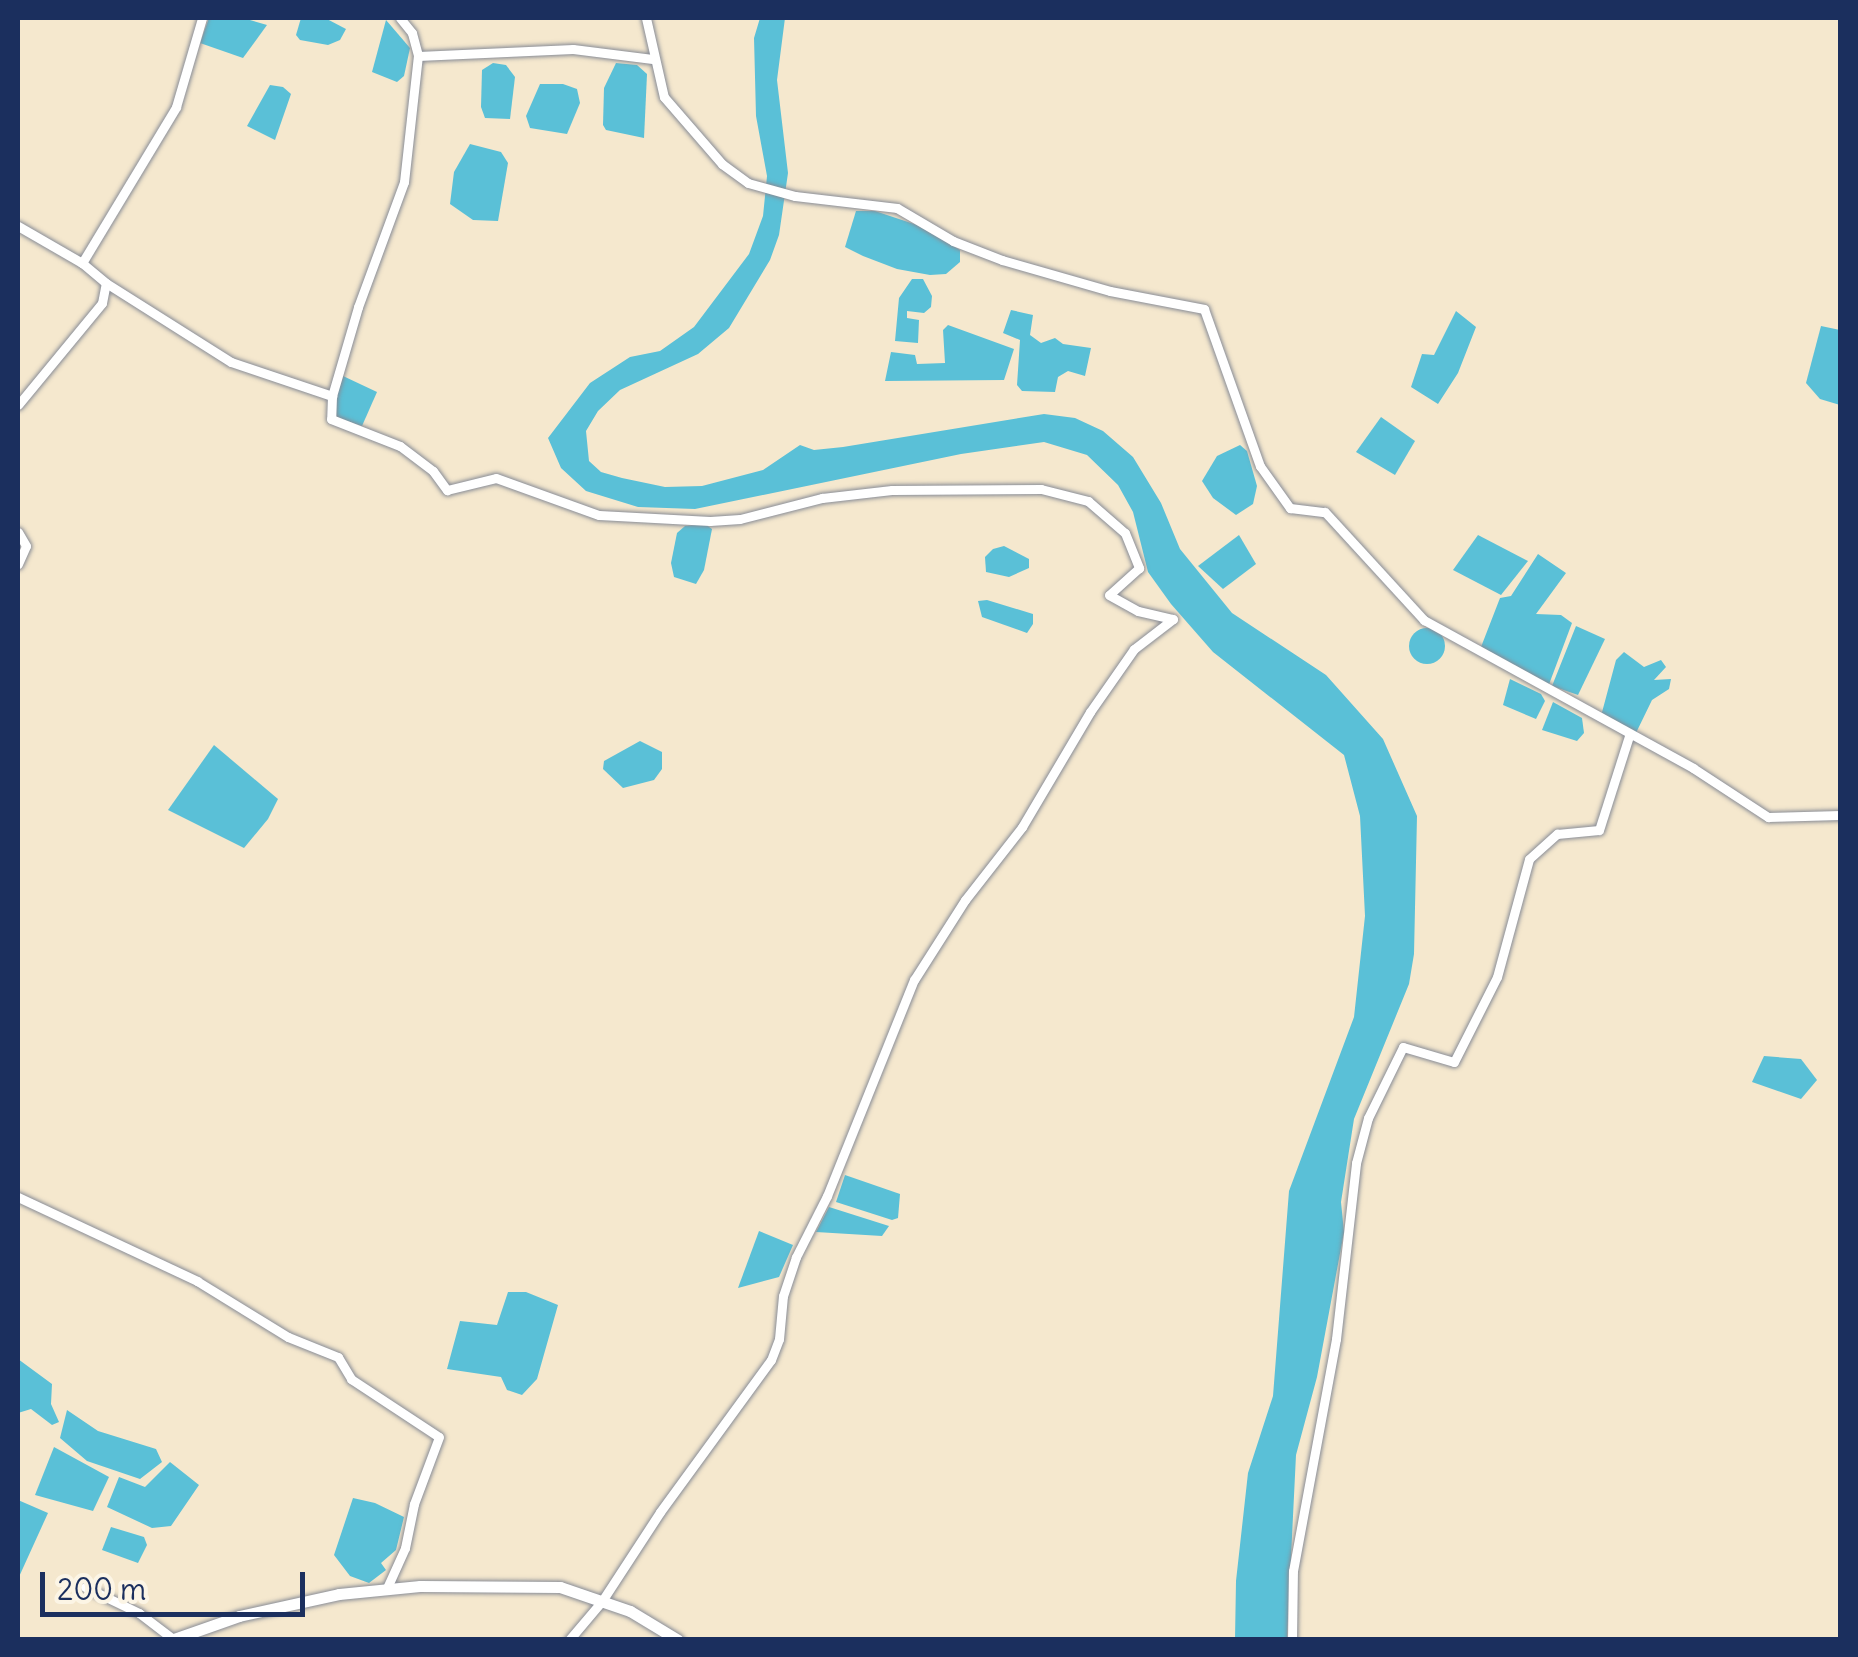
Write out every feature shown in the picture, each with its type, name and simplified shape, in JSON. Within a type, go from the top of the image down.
[{"type":"street","points":[[82,263],[176,108],[202,18]]},
{"type":"street","points":[[400,18],[412,33],[418,56],[404,182],[358,306],[332,396],[331,419],[400,446],[433,470],[448,490],[496,478],[600,514],[710,522],[740,519],[822,498],[892,490],[1041,489],[1088,502],[1125,533],[1139,568],[1109,595],[1138,611],[1173,620],[1134,649],[1090,712],[1022,826],[964,900],[914,980],[827,1196],[796,1258],[783,1296],[780,1340],[771,1360],[660,1512],[602,1601],[569,1640]]},
{"type":"street","points":[[646,18],[652,59],[664,97],[722,164],[760,189],[896,208],[953,241],[1002,260],[1110,291],[1204,310],[1250,446],[1290,508],[1325,512],[1424,620],[1693,768],[1768,818],[1840,815]]},
{"type":"street","points":[[418,56],[573,50],[652,59]]},
{"type":"street","points":[[18,226],[82,263],[106,284],[232,362],[332,396]]},
{"type":"street","points":[[18,405],[102,303],[106,284]]},
{"type":"street","points":[[18,532],[26,546],[18,564]]},
{"type":"street","points":[[1292,1640],[1293,1571],[1336,1339],[1356,1162],[1368,1118],[1404,1047],[1454,1062],[1497,976],[1529,859],[1557,834],[1599,830],[1630,736]]},
{"type":"street","points":[[18,1197],[196,1281],[288,1337],[338,1357],[351,1380],[439,1437],[414,1504],[405,1548],[386,1590]]},
{"type":"street","points":[[85,1587],[138,1613],[172,1639],[239,1616],[340,1594],[560,1588],[602,1601],[678,1640]]},
{"type":"water","points":[[209,18],[243,18],[267,25],[243,58],[200,43]]},
{"type":"water","points":[[301,18],[325,18],[346,29],[340,40],[328,45],[300,40],[296,35]]},
{"type":"water","points":[[760,18],[785,18],[777,80],[788,173],[779,235],[770,260],[729,328],[698,354],[620,390],[598,411],[586,431],[589,461],[601,472],[622,478],[665,487],[702,486],[763,470],[800,445],[814,450],[843,447],[1044,414],[1075,418],[1103,431],[1133,457],[1161,503],[1180,549],[1232,613],[1326,675],[1383,739],[1417,816],[1414,954],[1409,984],[1354,1119],[1341,1202],[1344,1232],[1317,1377],[1296,1455],[1287,1639],[1235,1639],[1236,1581],[1248,1473],[1273,1396],[1289,1191],[1354,1017],[1365,916],[1360,816],[1344,755],[1213,652],[1171,604],[1148,572],[1133,512],[1118,485],[1087,455],[1044,442],[961,454],[695,509],[638,507],[586,491],[561,468],[548,438],[590,383],[630,357],[660,351],[694,327],[749,254],[763,216],[767,176],[756,116],[754,38]]},
{"type":"water","points":[[386,20],[410,48],[404,76],[397,82],[372,72]]},
{"type":"water","points":[[493,63],[506,65],[515,77],[510,119],[485,118],[481,107],[482,70]]},
{"type":"water","points":[[616,63],[637,65],[647,74],[644,138],[606,130],[603,125],[604,88]]},
{"type":"water","points":[[540,84],[563,84],[577,89],[580,103],[567,134],[530,128],[526,116]]},
{"type":"water","points":[[270,85],[283,87],[291,94],[275,140],[247,126]]},
{"type":"water","points":[[470,144],[501,152],[508,163],[498,221],[473,220],[450,204],[454,172]]},
{"type":"water","points":[[856,211],[875,211],[923,227],[960,250],[960,262],[946,274],[930,275],[897,269],[863,256],[845,247]]},
{"type":"water","points":[[912,279],[923,279],[932,296],[931,307],[924,313],[907,311],[907,318],[919,320],[918,343],[895,341],[899,298]]},
{"type":"water","points":[[1011,310],[1033,315],[1030,335],[1041,343],[1055,338],[1063,344],[1091,348],[1085,376],[1068,371],[1058,377],[1055,392],[1022,391],[1017,385],[1020,340],[1003,333]]},
{"type":"water","points":[[1456,311],[1476,327],[1458,373],[1438,404],[1411,387],[1422,354],[1434,355]]},
{"type":"water","points":[[948,325],[1014,349],[1004,380],[885,381],[891,352],[915,355],[917,364],[945,363],[943,330]]},
{"type":"water","points":[[1821,326],[1840,330],[1840,405],[1820,399],[1806,383]]},
{"type":"water","points":[[343,376],[377,392],[362,426],[330,416]]},
{"type":"water","points":[[1381,417],[1415,441],[1395,475],[1356,452]]},
{"type":"water","points":[[1240,445],[1247,451],[1257,486],[1253,504],[1236,515],[1213,498],[1202,481],[1217,456]]},
{"type":"water","points":[[705,524],[712,529],[704,570],[696,584],[674,577],[671,563],[677,533],[685,526]]},
{"type":"water","points":[[1239,535],[1256,564],[1223,589],[1198,566]]},
{"type":"water","points":[[1478,535],[1528,561],[1501,595],[1453,570]]},
{"type":"water","points":[[1004,546],[1029,559],[1029,568],[1009,577],[986,572],[985,557]]},
{"type":"water","points":[[1538,554],[1566,573],[1536,614],[1561,615],[1572,623],[1548,687],[1481,647],[1500,598],[1511,596]]},
{"type":"water","points":[[987,600],[1033,614],[1033,624],[1027,633],[982,617],[978,601]]},
{"type":"water","points":[[1576,626],[1605,639],[1578,695],[1552,686]]},
{"type":"water","points":[[1427,628],[1440,633],[1445,646],[1440,659],[1427,664],[1414,659],[1409,646],[1414,633]]},
{"type":"water","points":[[1624,652],[1644,667],[1661,660],[1666,667],[1654,680],[1671,679],[1669,689],[1652,700],[1635,735],[1601,716],[1616,660]]},
{"type":"water","points":[[1510,679],[1541,694],[1545,701],[1536,719],[1503,705]]},
{"type":"water","points":[[1553,702],[1582,718],[1584,733],[1577,741],[1542,730]]},
{"type":"water","points":[[640,741],[662,752],[662,769],[654,780],[623,788],[603,769],[604,761]]},
{"type":"water","points":[[214,745],[278,799],[268,819],[244,848],[168,810]]},
{"type":"water","points":[[1764,1056],[1801,1059],[1817,1080],[1801,1099],[1752,1082]]},
{"type":"water","points":[[845,1175],[900,1194],[898,1218],[892,1220],[836,1202]]},
{"type":"water","points":[[829,1207],[889,1226],[882,1236],[816,1232]]},
{"type":"water","points":[[759,1231],[793,1245],[779,1277],[738,1288]]},
{"type":"water","points":[[508,1292],[526,1292],[558,1305],[537,1379],[522,1395],[507,1390],[501,1377],[447,1369],[460,1321],[497,1325]]},
{"type":"water","points":[[18,1359],[52,1384],[51,1404],[59,1422],[52,1425],[31,1409],[18,1413]]},
{"type":"water","points":[[67,1410],[98,1431],[156,1449],[162,1462],[140,1479],[87,1461],[60,1438]]},
{"type":"water","points":[[54,1447],[109,1477],[93,1511],[35,1495]]},
{"type":"water","points":[[170,1462],[199,1485],[171,1526],[152,1528],[107,1507],[119,1477],[145,1487]]},
{"type":"water","points":[[353,1498],[404,1517],[396,1550],[381,1563],[386,1570],[369,1583],[350,1576],[334,1555]]},
{"type":"water","points":[[18,1500],[48,1513],[18,1579]]},
{"type":"water","points":[[111,1527],[144,1537],[147,1545],[138,1563],[102,1550]]}]
